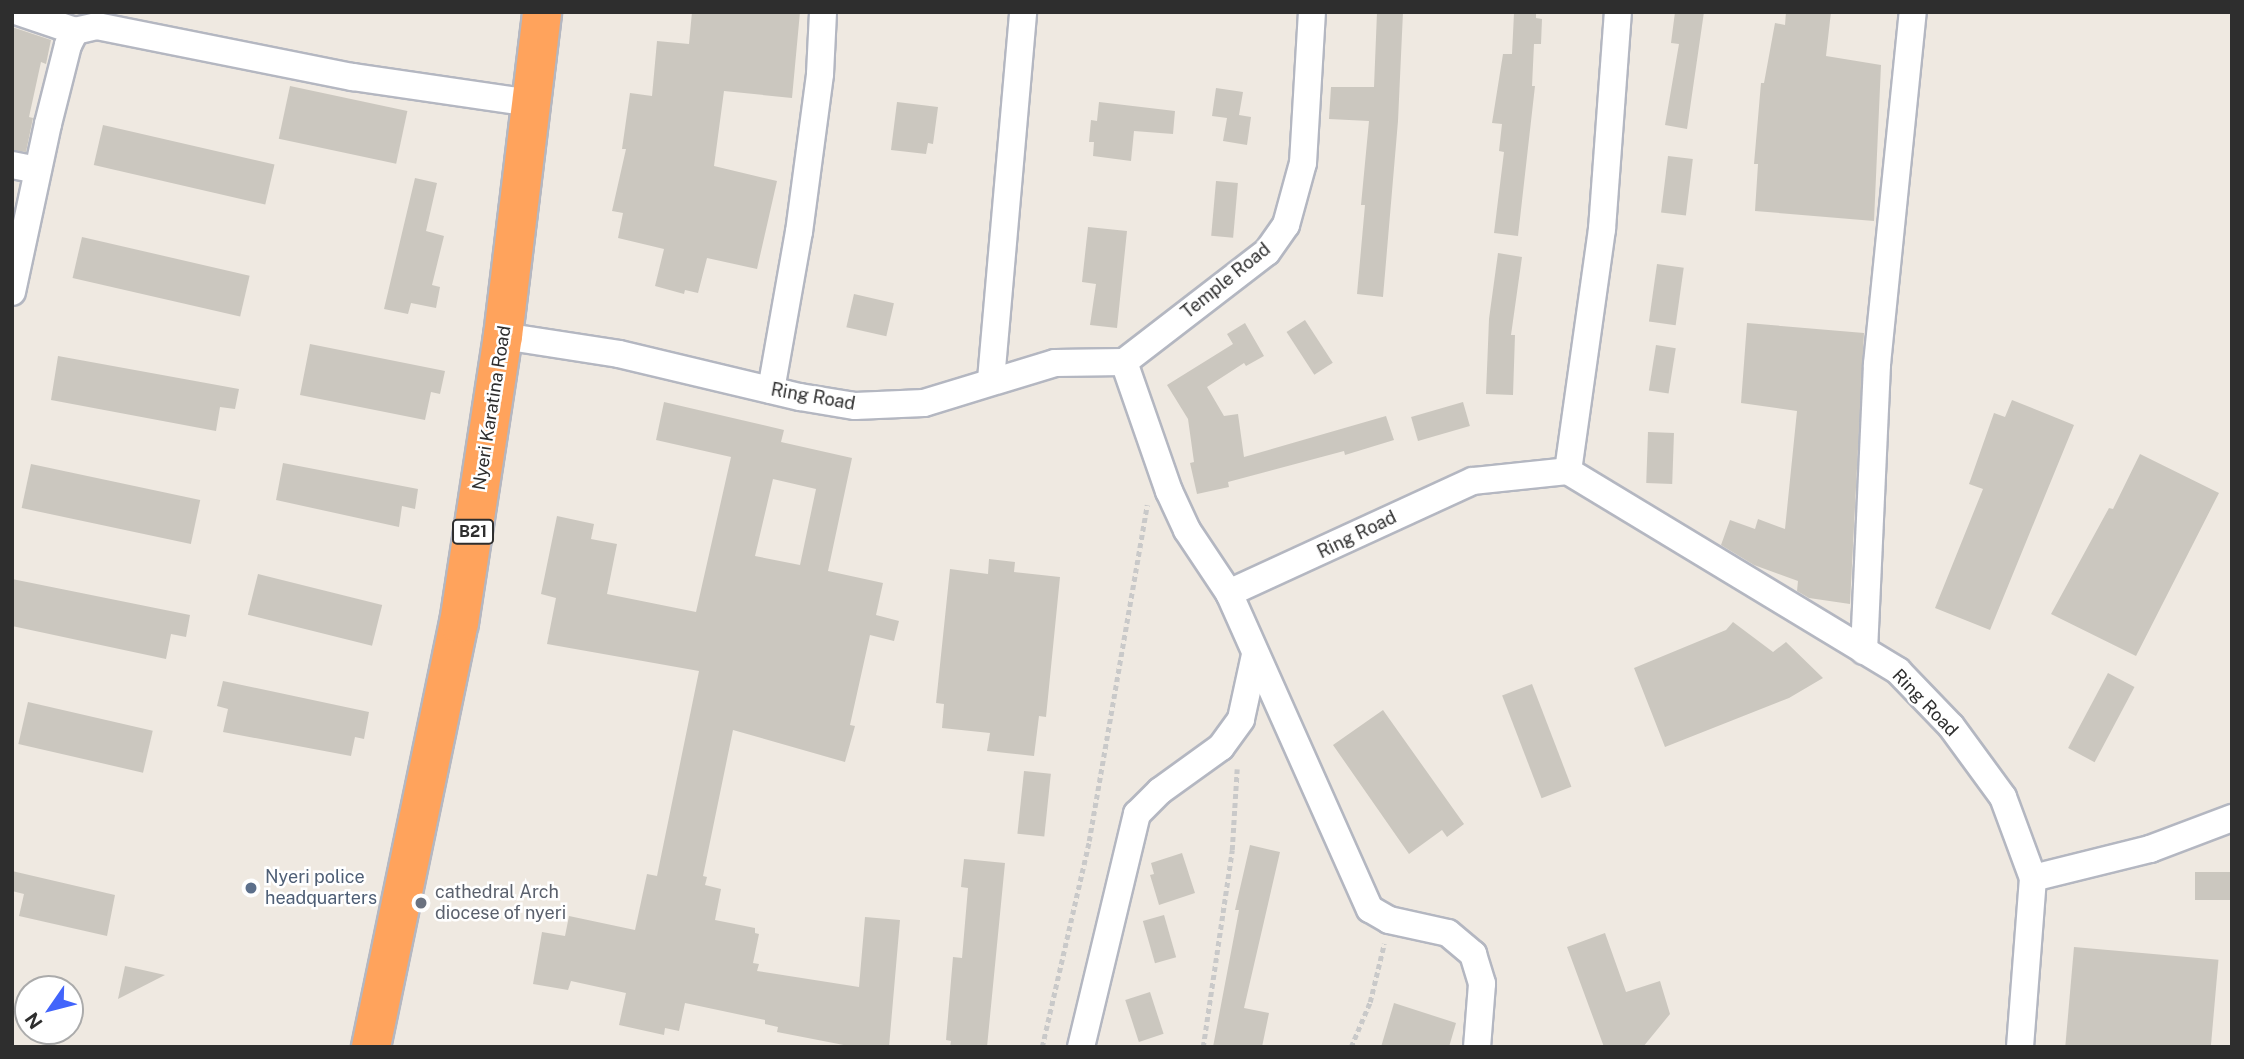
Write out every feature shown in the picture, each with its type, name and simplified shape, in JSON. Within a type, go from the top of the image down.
[{"type":"highway","name":"Nyeri Karatina Road","points":[[371,1047],[459,623],[503,336],[542,12]]},
{"type":"street","points":[[19,12],[75,31],[97,26],[353,77],[531,103]]},
{"type":"street","points":[[771,390],[799,232],[820,74],[823,12]]},
{"type":"street","points":[[990,380],[1023,12]]},
{"type":"street","name":"Temple Road","points":[[1124,362],[1267,252],[1286,225],[1303,163],[1312,12]]},
{"type":"street","points":[[1568,471],[1602,229],[1618,12]]},
{"type":"street","points":[[1864,651],[1877,364],[1913,12]]},
{"type":"street","points":[[12,292],[68,45],[75,31]]},
{"type":"street","points":[[12,165],[38,170]]},
{"type":"street","name":"Ring Road","points":[[503,336],[619,354],[771,390],[855,406],[924,403],[990,380],[1055,363],[1124,362]]},
{"type":"street","points":[[1124,362],[1169,491],[1187,530],[1229,593],[1255,655],[1348,852],[1370,909],[1389,920],[1448,933],[1473,954],[1482,984],[1477,1047]]},
{"type":"street","name":"Ring Road","points":[[1229,593],[1473,481],[1568,471],[1898,671],[1951,726],[2003,797],[2033,878],[2020,1047]]},
{"type":"street","points":[[1081,1047],[1136,814],[1160,791],[1221,747],[1241,719],[1255,655]]},
{"type":"street","points":[[2033,878],[2150,849],[2229,822]]},
{"type":"path","points":[[1042,1047],[1089,841],[1148,500]]},
{"type":"path","points":[[1203,1047],[1232,850],[1241,719]]},
{"type":"path","points":[[1351,1047],[1374,990],[1389,920]]},
{"type":"building","points":[[692,12],[800,12],[792,98],[724,91],[714,166],[777,181],[757,269],[707,258],[698,293],[685,290],[684,294],[655,286],[664,249],[618,238],[623,213],[612,211],[626,149],[622,149],[630,93],[652,96],[657,41],[689,44]]},
{"type":"building","points":[[1377,12],[1403,12],[1398,121],[1383,297],[1357,294],[1365,205],[1361,205],[1369,121],[1329,119],[1331,87],[1374,87]]},
{"type":"building","points":[[1675,12],[1704,12],[1687,129],[1665,125],[1679,44],[1671,43]]},
{"type":"building","points":[[1786,12],[1831,12],[1826,56],[1881,65],[1874,221],[1755,211],[1758,164],[1754,164],[1761,83],[1764,83],[1775,23],[1785,25]]},
{"type":"building","points":[[1514,13],[1536,14],[1536,18],[1542,19],[1541,44],[1534,44],[1532,86],[1535,86],[1518,236],[1494,233],[1504,152],[1499,151],[1502,124],[1492,123],[1503,54],[1512,54]]},
{"type":"building","points":[[12,27],[51,40],[46,64],[41,62],[29,117],[33,118],[26,152],[12,150]]},
{"type":"building","points":[[290,86],[407,111],[396,164],[279,139]]},
{"type":"building","points":[[1216,88],[1243,92],[1239,115],[1251,117],[1247,145],[1223,141],[1227,118],[1212,116]]},
{"type":"building","points":[[897,102],[938,107],[933,144],[928,143],[926,154],[891,150]]},
{"type":"building","points":[[1099,102],[1175,111],[1173,134],[1134,131],[1131,161],[1093,156],[1094,142],[1089,142],[1091,120],[1097,121]]},
{"type":"building","points":[[103,125],[274,165],[265,205],[94,165]]},
{"type":"building","points":[[1668,156],[1693,159],[1686,216],[1661,213]]},
{"type":"building","points":[[415,178],[437,183],[426,231],[444,236],[432,285],[440,287],[436,308],[411,303],[408,314],[384,309]]},
{"type":"building","points":[[1216,181],[1238,183],[1233,238],[1211,236]]},
{"type":"building","points":[[1088,227],[1127,231],[1117,328],[1090,325],[1096,284],[1082,282]]},
{"type":"building","points":[[82,237],[250,276],[240,317],[73,278]]},
{"type":"building","points":[[1498,253],[1522,257],[1511,335],[1515,335],[1513,395],[1486,394],[1489,319]]},
{"type":"building","points":[[1657,264],[1684,268],[1676,325],[1649,321]]},
{"type":"building","points":[[854,294],[894,303],[886,336],[846,327]]},
{"type":"building","points":[[1305,320],[1333,363],[1314,375],[1287,332]]},
{"type":"building","points":[[1245,323],[1264,356],[1246,366],[1244,363],[1207,387],[1224,416],[1238,414],[1244,457],[1386,416],[1394,440],[1345,455],[1344,451],[1228,482],[1229,487],[1197,494],[1190,463],[1194,462],[1188,419],[1167,385],[1233,344],[1227,334]]},
{"type":"building","points":[[1747,323],[1864,333],[1850,604],[1809,598],[1797,591],[1798,581],[1754,565],[1721,545],[1730,520],[1755,529],[1758,519],[1785,529],[1797,411],[1741,403]]},
{"type":"building","points":[[310,344],[445,371],[440,394],[431,392],[425,420],[300,395]]},
{"type":"building","points":[[1656,345],[1676,348],[1669,394],[1649,390]]},
{"type":"building","points":[[58,356],[239,389],[235,409],[220,407],[216,431],[51,400]]},
{"type":"building","points":[[2012,400],[2074,425],[1990,630],[1935,608],[1983,489],[1969,484],[1994,413],[2005,417]]},
{"type":"building","points":[[664,402],[784,430],[781,442],[852,458],[828,571],[883,583],[876,615],[899,621],[894,641],[870,635],[850,725],[855,726],[845,762],[733,730],[703,876],[707,877],[705,885],[721,889],[715,920],[755,928],[755,933],[759,934],[753,963],[759,964],[757,971],[859,987],[865,917],[900,920],[889,1047],[854,1047],[777,1032],[778,1027],[765,1024],[765,1020],[685,1003],[679,1031],[665,1028],[664,1035],[619,1025],[626,993],[571,981],[568,990],[533,984],[542,932],[565,936],[569,916],[635,930],[647,874],[657,876],[699,671],[547,644],[556,598],[541,594],[557,516],[594,524],[591,539],[617,544],[607,594],[696,612],[731,457],[656,440]],"holes":[[[773,479],[816,489],[800,565],[755,556]]]},
{"type":"building","points":[[1463,402],[1470,426],[1418,441],[1411,417]]},
{"type":"building","points":[[1648,432],[1674,433],[1672,484],[1646,483]]},
{"type":"building","points":[[2140,454],[2219,493],[2136,656],[2051,614],[2109,508],[2113,509]]},
{"type":"building","points":[[283,463],[418,489],[415,509],[402,506],[399,527],[276,500]]},
{"type":"building","points":[[31,464],[200,500],[191,544],[22,508]]},
{"type":"building","points":[[989,559],[1015,562],[1014,572],[1060,577],[1046,717],[1039,716],[1034,756],[987,751],[990,733],[942,728],[944,704],[936,703],[950,569],[988,574]]},
{"type":"building","points":[[258,574],[382,605],[372,646],[248,615]]},
{"type":"building","points":[[12,579],[190,615],[186,637],[171,634],[166,659],[12,626]]},
{"type":"building","points":[[1733,622],[1773,652],[1786,642],[1823,678],[1789,698],[1665,747],[1634,668],[1726,630]]},
{"type":"building","points":[[2108,673],[2134,687],[2095,762],[2068,748]]},
{"type":"building","points":[[223,681],[369,712],[364,739],[355,737],[351,756],[223,732],[228,709],[217,706]]},
{"type":"building","points":[[1532,684],[1571,787],[1542,798],[1502,695]]},
{"type":"building","points":[[28,702],[153,731],[143,773],[18,744]]},
{"type":"building","points":[[1383,710],[1464,824],[1447,837],[1442,830],[1409,854],[1333,745]]},
{"type":"building","points":[[1024,771],[1051,774],[1044,836],[1017,834]]},
{"type":"building","points":[[1250,845],[1280,852],[1244,1008],[1269,1013],[1262,1047],[1213,1047],[1239,910],[1235,910]]},
{"type":"building","points":[[1182,853],[1195,893],[1159,905],[1150,875],[1154,874],[1151,863]]},
{"type":"building","points":[[964,859],[1005,863],[987,1047],[950,1047],[951,1041],[946,1040],[953,957],[962,958],[968,888],[961,887]]},
{"type":"building","points":[[12,871],[115,895],[107,936],[19,916],[24,894],[12,891]]},
{"type":"building","points":[[2195,872],[2232,872],[2232,900],[2195,900]]},
{"type":"building","points":[[1164,915],[1176,957],[1155,963],[1143,921]]},
{"type":"building","points":[[1605,933],[1626,992],[1660,981],[1670,1014],[1643,1047],[1604,1047],[1567,947]]},
{"type":"building","points":[[2074,947],[2218,960],[2211,1047],[2065,1047]]},
{"type":"building","points":[[125,966],[165,975],[118,999]]},
{"type":"building","points":[[1150,992],[1164,1034],[1139,1042],[1125,1000]]},
{"type":"building","points":[[1394,1003],[1456,1023],[1449,1047],[1381,1047]]},
{"type":"place","name":"Nyeri police headquarters","points":[[251,888]]},
{"type":"place","name":"cathedral Arch diocese of nyeri","points":[[421,903]]}]
